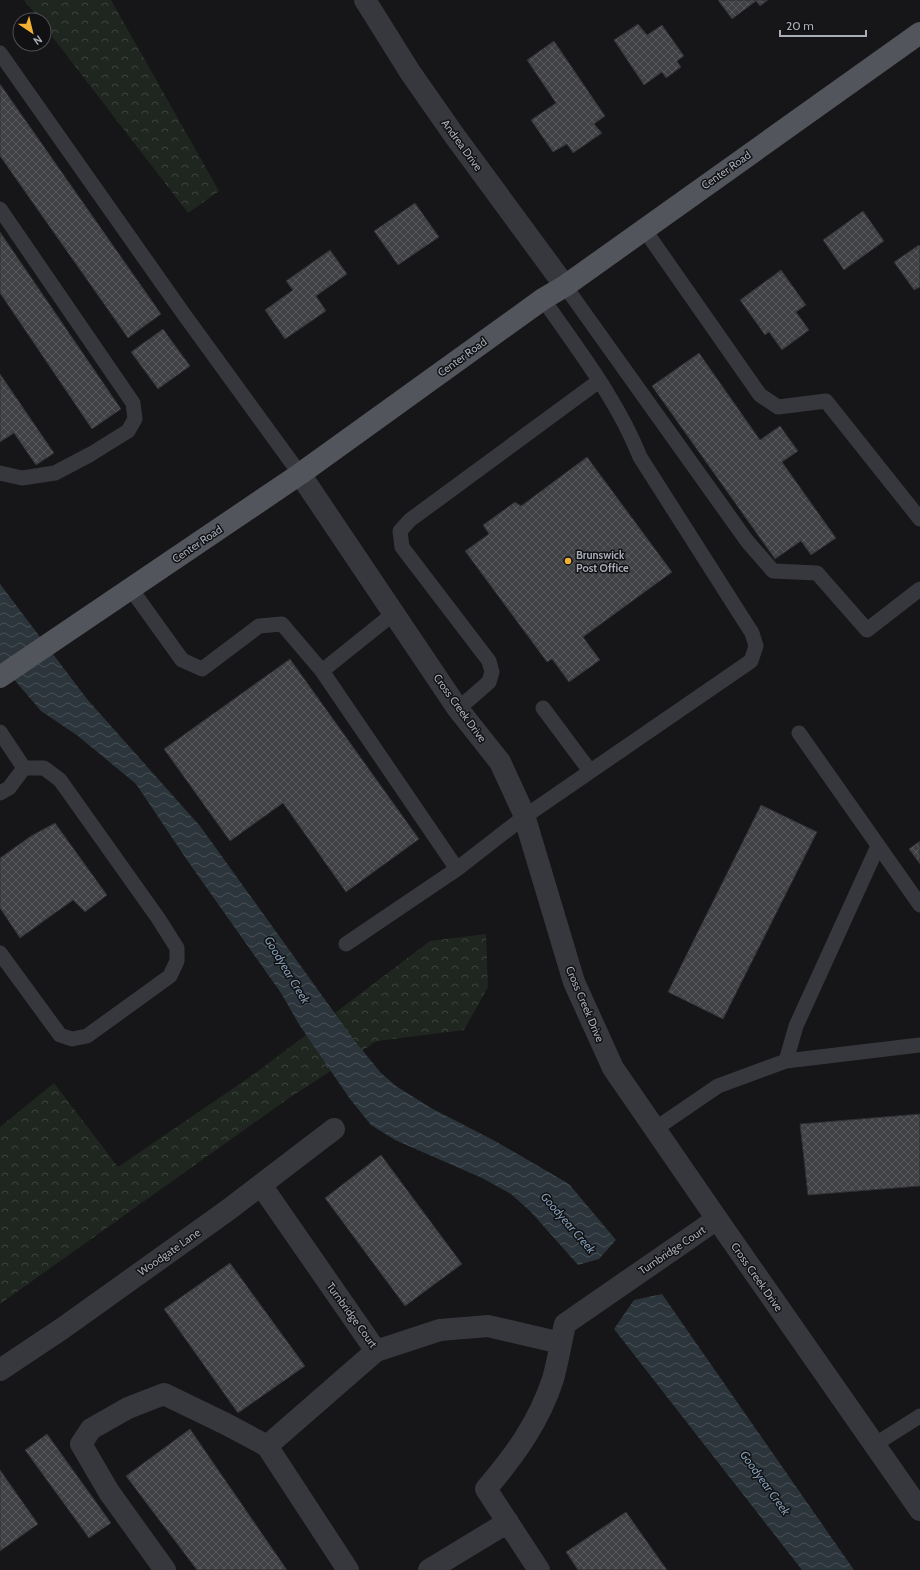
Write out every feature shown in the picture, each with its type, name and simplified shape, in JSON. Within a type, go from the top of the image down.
[{"type":"main road","name":"Center Road","points":[[3,675],[300,474],[543,299],[565,286],[920,33]]},
{"type":"street","name":"Andrea Drive","points":[[365,0],[410,72],[454,135],[565,286]]},
{"type":"street","name":"Cross Creek Drive","points":[[300,474],[458,709],[500,762],[524,817],[574,982],[613,1068],[717,1220],[920,1510]]},
{"type":"street","name":"Woodgate Lane","points":[[0,1370],[63,1328],[228,1210],[334,1128]]},
{"type":"street","name":"Turnbridge Court","points":[[261,1185],[376,1351],[440,1330],[488,1326],[561,1343]]},
{"type":"street","name":"Turnbridge Court","points":[[540,1570],[486,1489],[512,1458],[536,1420],[553,1378],[565,1324],[717,1220]]},
{"type":"street","points":[[267,1446],[376,1351]]},
{"type":"street","points":[[165,1570],[110,1492],[81,1444],[91,1429],[128,1408],[164,1394],[267,1446],[348,1570]]},
{"type":"street","points":[[429,1570],[508,1522]]},
{"type":"lane","points":[[0,53],[300,474]]},
{"type":"lane","points":[[0,209],[133,403],[136,419],[128,431],[91,454],[55,473],[22,478],[0,473]]},
{"type":"lane","points":[[644,229],[760,395],[778,407],[826,401],[920,519]]},
{"type":"lane","points":[[565,286],[747,541],[773,571],[817,573],[868,630],[920,589]]},
{"type":"lane","points":[[346,944],[457,870],[524,817],[751,661],[756,646],[752,633],[640,457],[614,402],[543,299]]},
{"type":"lane","points":[[458,709],[489,682],[492,672],[489,661],[402,547],[400,532],[410,520],[599,381]]},
{"type":"lane","points":[[131,589],[182,660],[202,669],[259,626],[282,624],[322,671],[457,870]]},
{"type":"lane","points":[[322,671],[393,614]]},
{"type":"lane","points":[[543,708],[590,771]]},
{"type":"lane","points":[[0,732],[24,768]]},
{"type":"lane","points":[[799,733],[920,904]]},
{"type":"lane","points":[[0,793],[9,788],[24,768]]},
{"type":"lane","points":[[0,953],[60,1035],[72,1039],[87,1036],[170,976],[177,961],[177,948],[158,918],[60,780],[44,768],[24,768]]},
{"type":"lane","points":[[786,1061],[796,1026],[878,846]]},
{"type":"lane","points":[[655,1129],[718,1086],[786,1061],[920,1045]]},
{"type":"lane","points":[[874,1444],[920,1416]]},
{"type":"green space","points":[[24,0],[111,0],[219,191],[188,213],[52,36],[52,12],[34,12]]},
{"type":"green space","points":[[486,934],[488,987],[464,1030],[377,1041],[289,1098],[0,1304],[0,1127],[54,1083],[118,1167],[257,1072],[430,941]]},
{"type":"water","name":"Goodyear Creek","points":[[0,584],[87,699],[200,826],[354,1040],[381,1073],[396,1086],[431,1108],[495,1141],[569,1184],[616,1240],[599,1259],[578,1265],[531,1212],[511,1194],[482,1178],[395,1140],[371,1125],[350,1099],[300,1026],[281,993],[187,860],[136,784],[78,736],[41,711],[0,663]]},
{"type":"water","name":"Goodyear Creek","points":[[662,1294],[854,1570],[802,1570],[614,1329],[634,1300]]},
{"type":"building","points":[[718,0],[768,0],[760,6],[756,1],[732,19]]},
{"type":"building","points":[[638,24],[647,35],[662,25],[684,56],[677,61],[681,67],[666,78],[662,72],[644,85],[614,40]]},
{"type":"building","points":[[554,41],[605,116],[594,124],[602,133],[573,153],[567,144],[553,152],[531,120],[556,103],[527,60]]},
{"type":"building","points":[[0,84],[161,314],[128,338],[0,156]]},
{"type":"building","points":[[415,203],[439,237],[398,265],[374,231]]},
{"type":"building","points":[[863,211],[884,241],[844,270],[823,240]]},
{"type":"building","points":[[0,232],[121,409],[92,429],[0,293]]},
{"type":"building","points":[[919,245],[920,287],[914,290],[894,262]]},
{"type":"building","points":[[330,250],[347,274],[316,296],[326,311],[285,339],[265,310],[293,290],[286,281]]},
{"type":"building","points":[[781,270],[806,305],[796,312],[809,330],[782,350],[769,332],[765,335],[740,300]]},
{"type":"building","points":[[163,329],[190,366],[158,389],[131,352]]},
{"type":"building","points":[[699,353],[760,440],[780,426],[798,451],[782,462],[836,538],[811,555],[801,541],[775,559],[652,386]]},
{"type":"building","points":[[0,374],[54,453],[36,465],[14,433],[0,442]]},
{"type":"building","name":"Brunswick Post Office","points":[[587,457],[672,572],[583,637],[600,660],[569,682],[552,659],[547,662],[465,551],[489,534],[483,525],[515,502],[521,506]]},
{"type":"building","points":[[290,659],[419,839],[346,892],[283,803],[230,841],[164,749]]},
{"type":"building","points":[[761,805],[817,832],[723,1019],[668,992]]},
{"type":"building","points":[[55,823],[107,895],[85,912],[73,900],[20,938],[0,908],[0,858],[31,836]]},
{"type":"building","points":[[920,841],[920,864],[909,849]]},
{"type":"building","points":[[920,1114],[920,1186],[808,1195],[800,1124]]},
{"type":"building","points":[[381,1155],[462,1264],[405,1306],[325,1198]]},
{"type":"building","points":[[230,1263],[305,1366],[238,1413],[164,1309]]},
{"type":"building","points":[[190,1429],[287,1570],[197,1570],[126,1476]]},
{"type":"building","points":[[47,1434],[111,1523],[89,1538],[25,1450]]},
{"type":"building","points":[[0,1470],[38,1524],[0,1551]]},
{"type":"building","points":[[626,1512],[667,1570],[578,1570],[566,1552]]},
{"type":"place","name":"Brunswick Post Office","points":[[568,561]]}]
